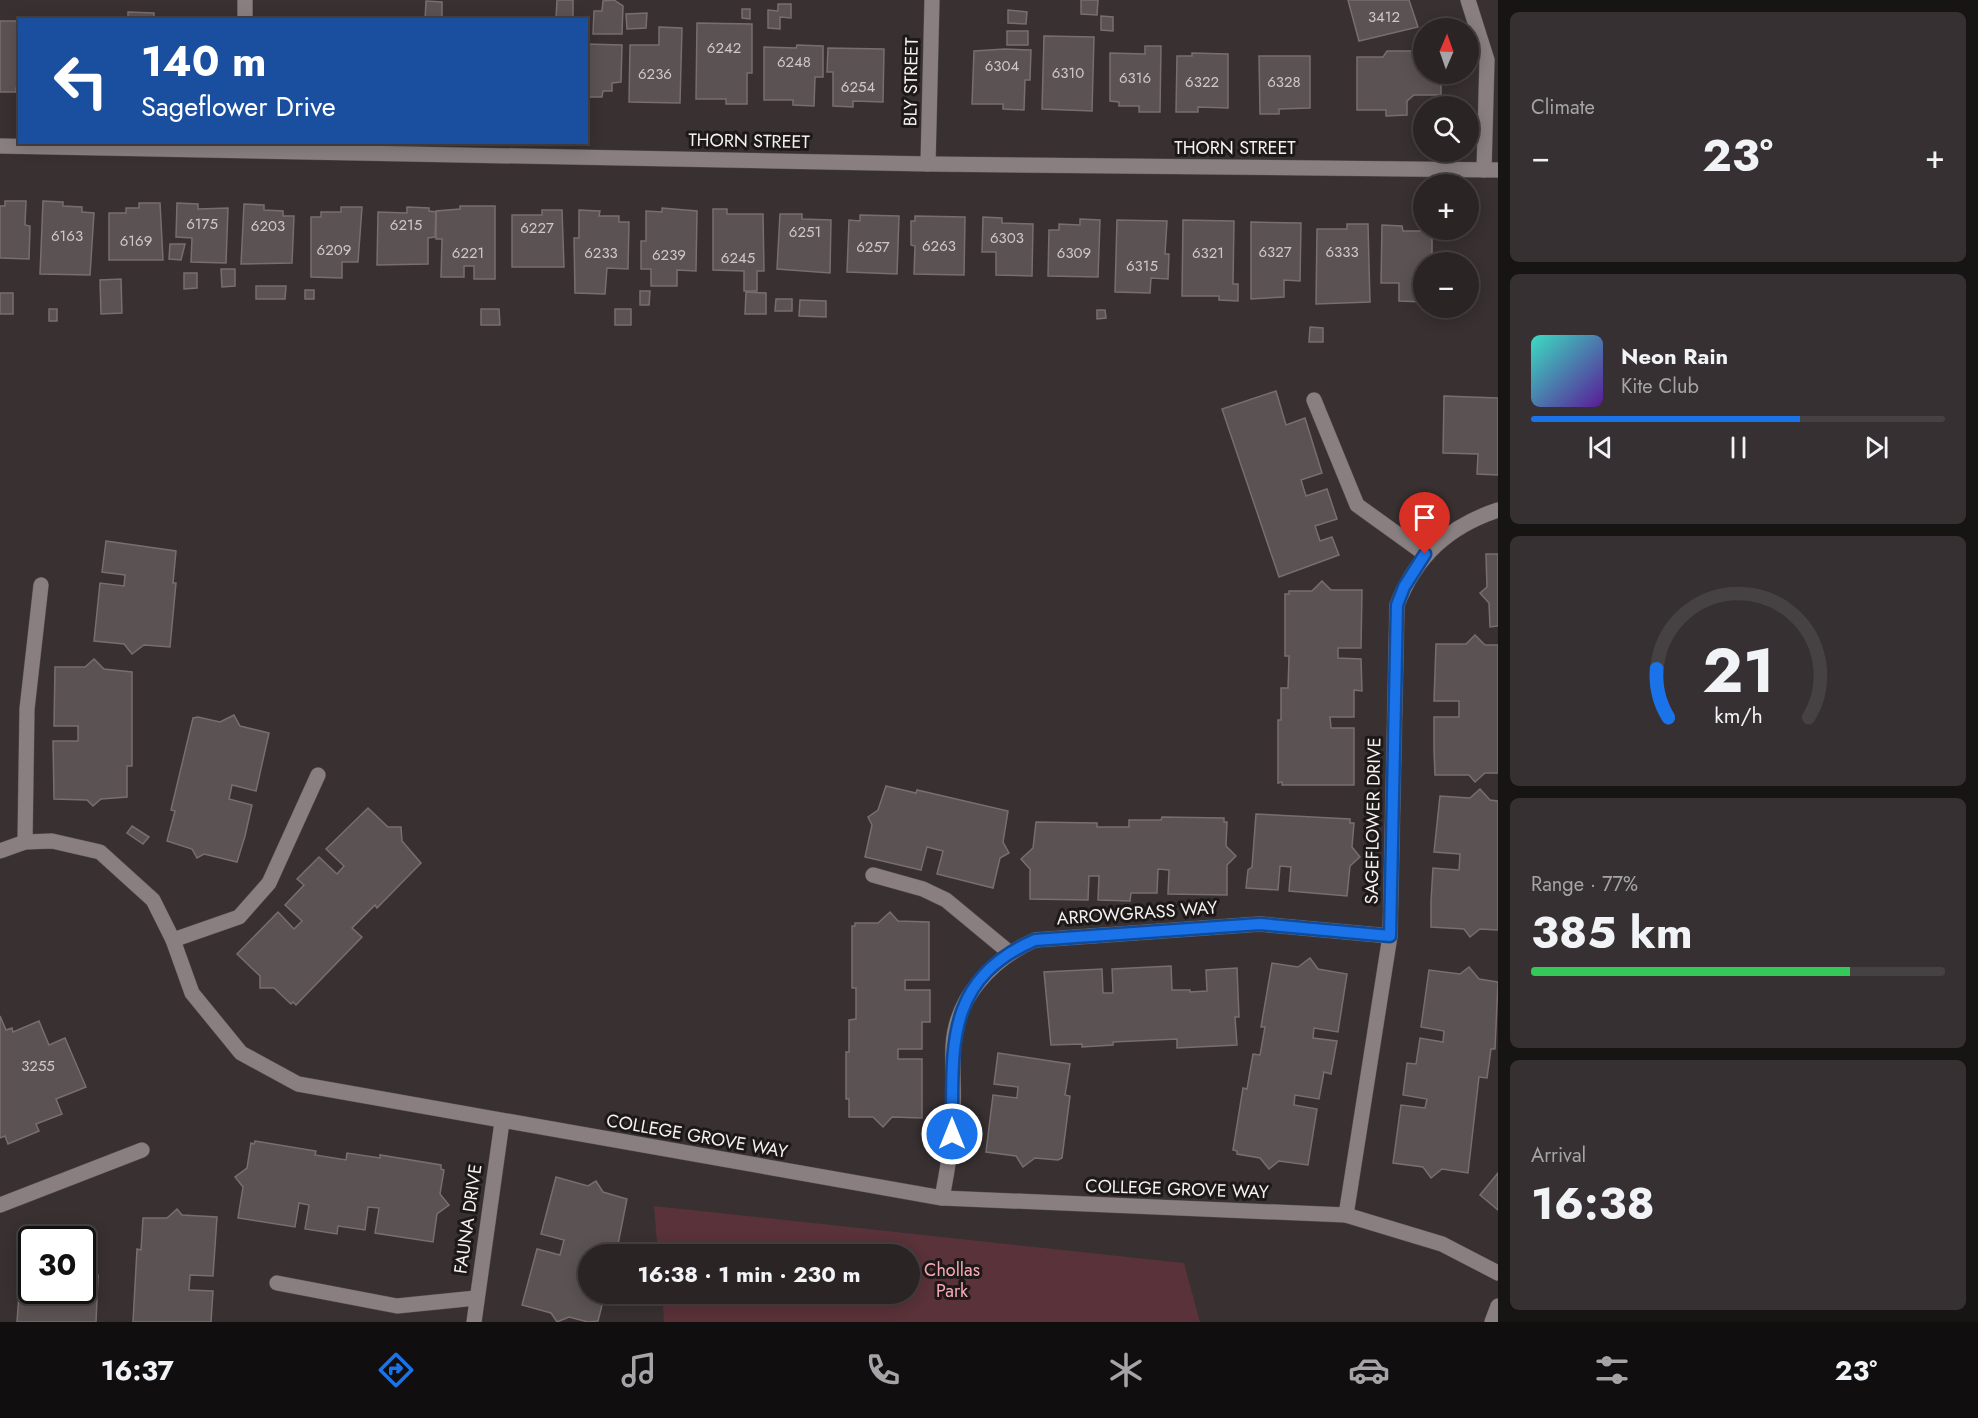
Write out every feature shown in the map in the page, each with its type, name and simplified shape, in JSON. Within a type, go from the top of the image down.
[{"type":"street","points":[[244,18],[245,0]]},
{"type":"street","name":"BLY STREET","points":[[928,164],[932,0]]},
{"type":"street","points":[[1468,0],[1487,60],[1491,170]]},
{"type":"street","name":"THORN STREET","points":[[0,146],[242,147],[928,164],[1491,170]]},
{"type":"street","points":[[1314,400],[1357,505],[1425,554]]},
{"type":"street","name":"SAGEFLOWER DRIVE","points":[[1346,1215],[1390,936],[1397,605],[1404,587],[1425,554],[1458,526],[1498,510]]},
{"type":"street","points":[[25,842],[27,709],[41,585]]},
{"type":"street","points":[[173,940],[238,917],[269,883],[318,775]]},
{"type":"street","name":"COLLEGE GROVE WAY","points":[[0,851],[25,842],[52,841],[100,852],[153,900],[173,940],[192,993],[241,1053],[298,1084],[502,1122],[942,1198],[1346,1215],[1442,1244],[1498,1273]]},
{"type":"street","points":[[873,874],[923,889],[946,900],[1010,952]]},
{"type":"street","name":"ARROWGRASS WAY","points":[[942,1198],[952,1134],[953,1044],[957,1026],[972,991],[984,975],[1010,952],[1035,940],[1260,924],[1390,936]]},
{"type":"street","name":"FAUNA DRIVE","points":[[474,1322],[502,1122]]},
{"type":"street","points":[[0,1205],[142,1150]]},
{"type":"street","points":[[277,1283],[397,1306],[476,1298]]},
{"type":"street","points":[[1492,1322],[1498,1306]]},
{"type":"green space","name":"Chollas Park","points":[[654,1206],[1184,1263],[1200,1322],[664,1322],[663,1304],[920,1304],[920,1244],[657,1244]]},
{"type":"building","points":[[557,0],[573,0],[573,18],[556,18]]},
{"type":"building","points":[[614,0],[623,6],[622,34],[593,34],[594,11],[602,11],[603,1]]},
{"type":"building","points":[[1081,0],[1098,0],[1097,15],[1081,14]]},
{"type":"building","points":[[1348,0],[1409,0],[1415,18],[1413,18],[1413,28],[1359,41]]},
{"type":"building","points":[[426,1],[442,2],[442,18],[425,18]]},
{"type":"building","points":[[778,4],[791,4],[791,18],[780,17],[780,29],[768,28],[768,10],[778,11]]},
{"type":"building","points":[[742,9],[750,9],[750,19],[742,18]]},
{"type":"building","points":[[1008,10],[1027,12],[1026,24],[1008,23]]},
{"type":"building","points":[[128,12],[154,13],[154,18],[128,18]]},
{"type":"building","points":[[647,13],[646,28],[627,29],[626,14]]},
{"type":"building","points":[[1101,16],[1113,17],[1113,31],[1101,30]]},
{"type":"building","points":[[0,21],[18,21],[18,88],[16,92],[0,92]]},
{"type":"building","points":[[697,23],[752,24],[752,73],[747,73],[747,104],[726,104],[726,99],[696,99]]},
{"type":"building","points":[[659,27],[682,28],[680,103],[629,102],[630,45],[659,45]]},
{"type":"building","points":[[1007,31],[1028,31],[1028,45],[1007,45]]},
{"type":"building","points":[[1044,36],[1094,37],[1092,111],[1042,109]]},
{"type":"building","points":[[588,44],[622,45],[621,82],[612,83],[612,91],[603,91],[602,97],[588,97]]},
{"type":"building","points":[[797,45],[823,46],[823,77],[815,77],[814,106],[793,105],[793,100],[764,100],[764,47],[796,48]]},
{"type":"building","points":[[1145,46],[1161,46],[1160,112],[1139,112],[1139,106],[1119,106],[1119,102],[1110,101],[1110,53],[1145,54]]},
{"type":"building","points":[[828,48],[884,49],[883,102],[853,101],[853,107],[833,106],[833,72],[827,72]]},
{"type":"building","points":[[1031,50],[1030,80],[1025,80],[1024,110],[1003,109],[1003,104],[972,104],[974,51]]},
{"type":"building","points":[[1387,51],[1413,51],[1413,84],[1441,84],[1441,95],[1414,95],[1407,101],[1407,115],[1386,116],[1386,110],[1357,110],[1357,57],[1383,57]]},
{"type":"building","points":[[1192,53],[1228,54],[1228,108],[1198,107],[1198,112],[1176,112],[1177,56],[1192,56]]},
{"type":"building","points":[[1259,56],[1310,56],[1310,108],[1279,109],[1279,114],[1260,114]]},
{"type":"building","points":[[5,201],[26,201],[25,225],[30,226],[29,259],[0,258],[0,206],[5,206]]},
{"type":"building","points":[[43,201],[63,202],[63,206],[82,207],[82,212],[94,213],[90,275],[40,274]]},
{"type":"building","points":[[139,203],[160,203],[163,260],[109,260],[109,213],[126,213],[126,208],[139,208]]},
{"type":"building","points":[[177,203],[198,204],[198,209],[228,208],[226,263],[191,262],[192,238],[176,237]]},
{"type":"building","points":[[244,204],[264,205],[264,210],[283,211],[283,216],[294,216],[292,263],[241,264]]},
{"type":"building","points":[[460,206],[495,206],[495,279],[474,279],[474,266],[464,266],[464,277],[441,277],[442,239],[436,239],[436,211],[460,209]]},
{"type":"building","points":[[341,207],[362,207],[358,262],[342,262],[342,278],[311,277],[311,217],[321,217],[321,212],[341,212]]},
{"type":"building","points":[[407,207],[429,208],[429,211],[436,212],[435,237],[428,238],[428,264],[377,265],[378,212],[407,213]]},
{"type":"building","points":[[662,208],[697,211],[696,271],[677,270],[677,286],[651,286],[651,269],[641,269],[641,241],[646,241],[646,211],[662,212]]},
{"type":"building","points":[[713,209],[727,209],[727,214],[763,214],[764,271],[757,271],[757,291],[744,291],[744,271],[713,270]]},
{"type":"building","points":[[542,210],[562,210],[564,267],[512,267],[512,215],[542,215]]},
{"type":"building","points":[[579,210],[600,211],[599,216],[619,216],[619,222],[629,222],[628,269],[607,268],[605,294],[575,293],[574,238],[579,238]]},
{"type":"building","points":[[780,214],[802,214],[802,219],[831,220],[830,273],[777,269]]},
{"type":"building","points":[[860,215],[899,216],[897,274],[847,272],[849,220],[860,221]]},
{"type":"building","points":[[915,216],[965,217],[964,275],[914,274],[915,246],[911,245],[911,221],[915,221]]},
{"type":"building","points":[[983,217],[1002,218],[1002,223],[1033,224],[1032,276],[996,275],[996,252],[982,252]]},
{"type":"building","points":[[1080,219],[1100,220],[1098,277],[1048,276],[1049,230],[1059,230],[1059,224],[1080,225]]},
{"type":"building","points":[[1117,220],[1167,221],[1165,254],[1169,254],[1168,279],[1151,278],[1150,293],[1115,292]]},
{"type":"building","points":[[1183,220],[1234,221],[1233,284],[1238,284],[1238,301],[1219,300],[1219,296],[1182,296]]},
{"type":"building","points":[[1251,222],[1301,223],[1300,281],[1284,280],[1284,297],[1251,299]]},
{"type":"building","points":[[1347,224],[1368,224],[1370,302],[1316,304],[1317,229],[1347,229]]},
{"type":"building","points":[[1382,225],[1402,226],[1403,231],[1413,231],[1413,240],[1432,240],[1432,252],[1413,252],[1413,302],[1399,301],[1399,283],[1381,283]]},
{"type":"building","points":[[170,244],[185,244],[181,260],[169,259]]},
{"type":"building","points":[[221,269],[235,269],[235,286],[222,287]]},
{"type":"building","points":[[184,273],[197,273],[197,288],[184,289]]},
{"type":"building","points":[[121,279],[122,313],[101,314],[100,280]]},
{"type":"building","points":[[256,286],[286,286],[285,299],[256,299]]},
{"type":"building","points":[[305,290],[314,290],[314,299],[305,299]]},
{"type":"building","points":[[640,291],[650,291],[649,305],[640,305]]},
{"type":"building","points":[[746,292],[766,293],[766,314],[745,314]]},
{"type":"building","points":[[0,293],[13,293],[13,314],[0,314]]},
{"type":"building","points":[[776,299],[792,299],[792,311],[775,311]]},
{"type":"building","points":[[800,300],[826,301],[826,317],[799,316]]},
{"type":"building","points":[[49,309],[57,309],[57,321],[49,321]]},
{"type":"building","points":[[481,309],[499,309],[500,325],[481,325]]},
{"type":"building","points":[[615,309],[631,309],[631,325],[615,325]]},
{"type":"building","points":[[1097,310],[1105,310],[1106,318],[1097,319]]},
{"type":"building","points":[[1310,327],[1323,328],[1323,342],[1309,342]]},
{"type":"building","points":[[1276,391],[1286,425],[1305,418],[1322,473],[1301,480],[1306,496],[1327,489],[1337,519],[1315,526],[1320,541],[1332,537],[1339,555],[1279,577],[1222,409]]},
{"type":"building","points":[[1444,396],[1498,398],[1498,475],[1477,474],[1478,454],[1443,453]]},
{"type":"building","points":[[106,541],[176,551],[173,583],[176,583],[170,647],[144,645],[132,654],[124,644],[94,641],[100,583],[124,586],[125,575],[102,572]]},
{"type":"building","points":[[1486,554],[1498,554],[1498,626],[1490,627],[1489,603],[1480,593],[1487,587]]},
{"type":"building","points":[[1322,581],[1331,590],[1362,590],[1361,648],[1338,648],[1338,658],[1361,659],[1362,691],[1354,690],[1354,717],[1330,717],[1331,728],[1354,728],[1354,785],[1282,785],[1282,782],[1278,783],[1278,720],[1281,720],[1281,688],[1288,688],[1289,656],[1285,656],[1285,594],[1289,594],[1289,591],[1312,591]]},
{"type":"building","points":[[1475,635],[1485,645],[1498,645],[1498,773],[1485,773],[1475,782],[1469,775],[1435,775],[1434,717],[1459,717],[1459,701],[1434,701],[1436,644],[1466,644]]},
{"type":"building","points":[[94,659],[104,669],[132,672],[132,766],[127,766],[127,797],[101,799],[93,806],[87,800],[54,799],[53,741],[78,741],[78,726],[54,726],[55,667],[85,667]]},
{"type":"building","points":[[234,715],[240,726],[269,733],[256,791],[232,785],[229,799],[252,805],[245,836],[237,862],[204,854],[197,858],[192,849],[167,841],[175,811],[171,810],[193,718],[220,722]]},
{"type":"building","points":[[886,786],[916,793],[917,790],[1008,811],[1003,842],[1009,853],[1000,858],[993,888],[937,874],[943,851],[927,847],[921,870],[865,857],[872,825],[868,817],[878,810]]},
{"type":"building","points":[[1480,789],[1490,800],[1498,801],[1498,930],[1480,929],[1470,937],[1464,929],[1431,927],[1433,868],[1459,870],[1460,854],[1434,852],[1440,796],[1470,798]]},
{"type":"building","points":[[368,808],[388,827],[401,827],[402,841],[421,863],[377,908],[375,905],[352,928],[362,937],[296,1005],[293,1002],[291,1004],[274,988],[260,988],[260,976],[237,954],[278,912],[294,929],[302,921],[285,905],[304,885],[297,879],[319,857],[337,874],[344,866],[326,849]]},
{"type":"building","points":[[1256,814],[1350,819],[1350,823],[1354,823],[1352,847],[1360,857],[1350,866],[1347,896],[1289,891],[1291,867],[1280,866],[1278,890],[1246,888],[1248,870],[1252,867]]},
{"type":"building","points":[[1162,817],[1224,818],[1224,822],[1227,822],[1226,846],[1236,856],[1227,865],[1227,895],[1168,894],[1169,870],[1158,869],[1157,893],[1131,893],[1130,901],[1098,900],[1099,876],[1089,876],[1088,900],[1030,899],[1030,869],[1021,859],[1033,848],[1036,822],[1097,823],[1097,827],[1129,827],[1129,820],[1161,820]]},
{"type":"building","points":[[132,826],[149,837],[143,844],[127,833]]},
{"type":"building","points":[[890,912],[898,921],[929,922],[929,980],[905,980],[905,990],[930,990],[930,1022],[922,1022],[922,1049],[898,1049],[898,1059],[922,1059],[922,1118],[892,1117],[883,1127],[873,1117],[849,1117],[849,1099],[846,1099],[846,1052],[849,1052],[849,1020],[856,1019],[856,988],[852,988],[852,926],[855,926],[855,923],[878,923]]},
{"type":"building","points":[[1310,958],[1318,969],[1347,974],[1338,1032],[1314,1028],[1313,1038],[1337,1041],[1331,1074],[1324,1072],[1319,1099],[1295,1095],[1294,1105],[1317,1109],[1308,1165],[1279,1161],[1269,1169],[1260,1158],[1237,1154],[1237,1151],[1233,1150],[1243,1088],[1247,1089],[1253,1054],[1260,1055],[1265,1027],[1261,1027],[1272,963],[1298,967]]},
{"type":"building","points":[[1171,966],[1172,990],[1190,990],[1190,992],[1207,991],[1206,970],[1237,968],[1239,1017],[1235,1017],[1237,1045],[1177,1048],[1177,1039],[1113,1042],[1113,1045],[1082,1047],[1082,1044],[1051,1045],[1044,972],[1102,969],[1103,993],[1113,993],[1112,969]]},
{"type":"building","points":[[1469,967],[1479,979],[1498,982],[1495,1049],[1491,1049],[1487,1078],[1479,1077],[1468,1173],[1442,1169],[1431,1178],[1423,1167],[1393,1163],[1401,1105],[1425,1108],[1427,1099],[1403,1095],[1407,1063],[1416,1064],[1420,1038],[1443,1042],[1444,1031],[1421,1027],[1429,970],[1460,974]]},
{"type":"building","points":[[0,1016],[6,1030],[12,1028],[13,1032],[39,1021],[49,1045],[65,1038],[86,1087],[56,1099],[62,1114],[36,1124],[39,1131],[8,1144],[5,1136],[0,1138]]},
{"type":"building","points":[[998,1053],[1070,1064],[1065,1095],[1070,1096],[1062,1158],[1058,1160],[1035,1158],[1023,1167],[1016,1156],[986,1152],[993,1095],[1017,1098],[1018,1087],[994,1084]]},
{"type":"building","points":[[255,1141],[316,1151],[315,1155],[346,1160],[347,1153],[380,1158],[380,1155],[441,1165],[441,1169],[444,1170],[440,1194],[449,1205],[437,1214],[433,1242],[375,1233],[379,1208],[368,1207],[365,1230],[338,1226],[337,1234],[305,1229],[309,1205],[299,1203],[295,1227],[238,1218],[243,1187],[235,1177],[247,1168],[251,1143],[254,1144]]},
{"type":"building","points":[[1498,1173],[1498,1210],[1480,1195]]},
{"type":"building","points":[[556,1177],[588,1186],[596,1181],[603,1192],[627,1199],[618,1244],[578,1244],[578,1304],[602,1304],[598,1321],[588,1322],[569,1317],[557,1322],[551,1313],[522,1305],[537,1249],[560,1255],[564,1240],[541,1234]]},
{"type":"building","points":[[177,1209],[182,1215],[217,1217],[213,1276],[190,1275],[189,1290],[213,1291],[211,1322],[133,1322],[137,1249],[141,1250],[143,1218],[167,1218]]},
{"type":"building","points":[[96,1275],[98,1275],[96,1322],[17,1322],[18,1304],[96,1304]]},
{"type":"route","points":[[952,1134],[953,1044],[963,1007],[984,975],[1010,952],[1022,945],[1035,940],[1260,924],[1390,936],[1397,605],[1404,587],[1425,554]]}]
